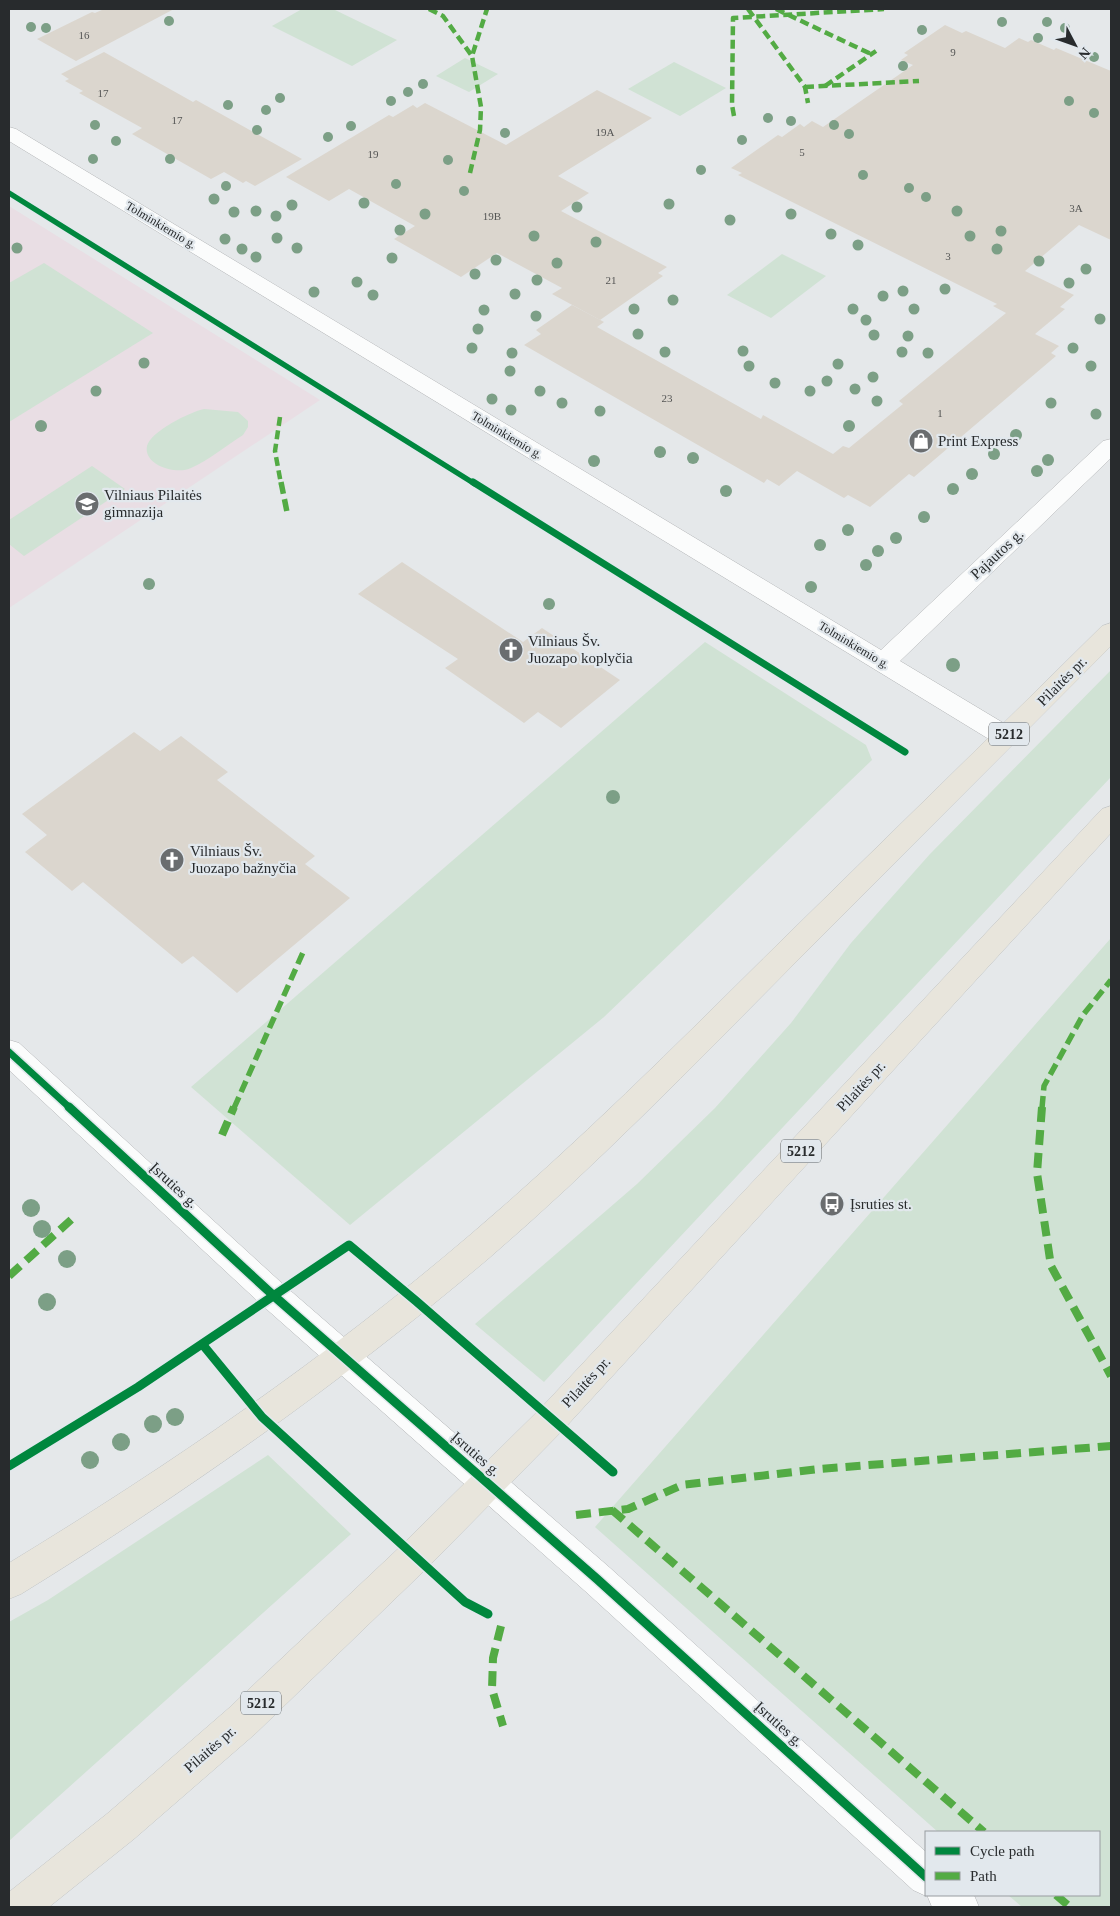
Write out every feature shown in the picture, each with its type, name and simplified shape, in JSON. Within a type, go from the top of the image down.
[{"type":"main road","name":"Pilaitės pr.","points":[[9,1582],[164,1484],[254,1423],[342,1357],[481,1245],[647,1092],[1111,632]]},
{"type":"main road","name":"Pilaitės pr.","points":[[20,1907],[121,1826],[242,1721],[488,1483],[558,1412],[1110,820]]},
{"type":"street","name":"Tolminkiemio g.","points":[[9,133],[1006,737]]},
{"type":"street","name":"Pajautos g.","points":[[883,663],[1111,446]]},
{"type":"street","name":"Įsruties g.","points":[[9,1052],[342,1357],[690,1662],[925,1875]]},
{"type":"street","points":[[947,1896],[960,1907]]},
{"type":"shaded area","name":"Vilniaus Pilaitės gimnazija","points":[[9,206],[320,400],[9,608]]},
{"type":"green space","points":[[302,9],[333,9],[397,40],[352,66],[272,26]]},
{"type":"green space","points":[[465,58],[498,74],[469,92],[436,76]]},
{"type":"green space","points":[[674,62],[726,88],[680,116],[628,89]]},
{"type":"green space","points":[[782,254],[826,276],[771,318],[727,295]]},
{"type":"green space","points":[[44,263],[153,333],[9,422],[9,283]]},
{"type":"green space","points":[[204,409],[238,412],[248,421],[248,427],[243,435],[211,457],[185,470],[163,467],[150,459],[147,453],[147,446],[156,434],[181,418]]},
{"type":"green space","points":[[92,466],[125,489],[24,556],[9,544],[9,520]]},
{"type":"green space","points":[[705,642],[866,745],[872,760],[604,1017],[350,1225],[191,1087]]},
{"type":"green space","points":[[1111,670],[1111,777],[544,1382],[475,1324],[637,1184],[715,1108],[791,1023],[851,943],[930,854]]},
{"type":"green space","points":[[1111,938],[1111,1907],[1022,1907],[1009,1896],[1100,1896],[1100,1831],[937,1831],[595,1527]]},
{"type":"green space","points":[[268,1455],[351,1534],[9,1841],[9,1622],[48,1600]]},
{"type":"building","points":[[104,9],[174,9],[76,61],[37,39],[92,12],[95,13]]},
{"type":"building","points":[[945,25],[962,33],[966,31],[1005,48],[1019,38],[1028,42],[1031,40],[1054,50],[1056,48],[1111,71],[1111,240],[1079,225],[1025,271],[1074,295],[1060,307],[1065,309],[1035,334],[1059,346],[1051,353],[1056,356],[914,477],[909,474],[870,507],[848,495],[844,498],[797,471],[779,486],[767,479],[764,483],[524,345],[541,334],[536,330],[572,305],[604,322],[597,327],[761,419],[763,415],[833,454],[843,446],[849,448],[903,404],[899,401],[1006,313],[993,306],[997,304],[738,175],[742,173],[731,168],[778,135],[782,137],[800,124],[804,127],[812,121],[823,127],[913,65],[901,60],[908,55],[904,53]]},
{"type":"building","points":[[104,52],[193,102],[196,100],[302,159],[255,186],[246,181],[243,183],[224,172],[211,179],[132,134],[142,128],[79,93],[83,91],[65,81],[69,79],[61,74]]},
{"type":"building","points":[[597,90],[652,118],[558,176],[589,193],[561,211],[667,267],[658,273],[663,276],[600,320],[552,294],[562,288],[497,253],[461,277],[394,239],[415,226],[349,189],[329,201],[286,177],[389,115],[393,117],[413,105],[417,108],[425,103],[506,145]]},
{"type":"building","name":"Vilniaus Šv. Juozapo koplyčia","points":[[402,562],[523,642],[542,628],[620,680],[561,728],[538,712],[524,723],[445,668],[458,659],[358,594]]},
{"type":"building","name":"Vilniaus Šv. Juozapo bažnyčia","points":[[134,732],[160,751],[181,736],[228,772],[217,780],[315,856],[305,864],[350,898],[237,993],[193,956],[182,964],[83,882],[72,891],[25,852],[47,835],[22,814]]},
{"type":"marked path","points":[[429,9],[443,16],[472,56]]},
{"type":"marked path","points":[[470,173],[480,130],[481,107],[472,56],[487,9]]},
{"type":"marked path","points":[[748,9],[805,87],[808,103]]},
{"type":"marked path","points":[[776,9],[871,54]]},
{"type":"marked path","points":[[734,116],[732,105],[733,18],[884,9]]},
{"type":"marked path","points":[[825,86],[876,51]]},
{"type":"marked path","points":[[805,87],[919,81]]},
{"type":"marked path","points":[[280,417],[275,451],[287,512]]},
{"type":"marked path","points":[[222,1135],[304,950]]},
{"type":"marked path","points":[[1111,980],[1083,1015],[1044,1086],[1037,1173],[1051,1266],[1111,1376]]},
{"type":"marked path","points":[[9,1276],[73,1218]]},
{"type":"marked path","points":[[576,1515],[628,1509],[682,1485],[819,1469],[1111,1446]]},
{"type":"marked path","points":[[612,1510],[983,1831]]},
{"type":"marked path","points":[[501,1626],[493,1658],[492,1689],[503,1726]]},
{"type":"marked path","points":[[1057,1896],[1070,1907]]},
{"type":"cycle path","points":[[9,193],[905,752]]},
{"type":"cycle path","points":[[9,1052],[274,1296],[597,1579],[925,1876]]},
{"type":"cycle path","points":[[9,1466],[138,1387],[349,1245],[613,1472]]},
{"type":"cycle path","points":[[203,1345],[262,1417],[465,1602],[488,1614]]},
{"type":"place","name":"Print Express","points":[[921,441]]},
{"type":"place","name":"Vilniaus Pilaitės gimnazija","points":[[87,504]]},
{"type":"place","name":"Vilniaus Šv. Juozapo koplyčia","points":[[511,650]]},
{"type":"place","name":"Vilniaus Šv. Juozapo bažnyčia","points":[[172,860]]},
{"type":"place","name":"Įsruties st.","points":[[832,1204]]}]
